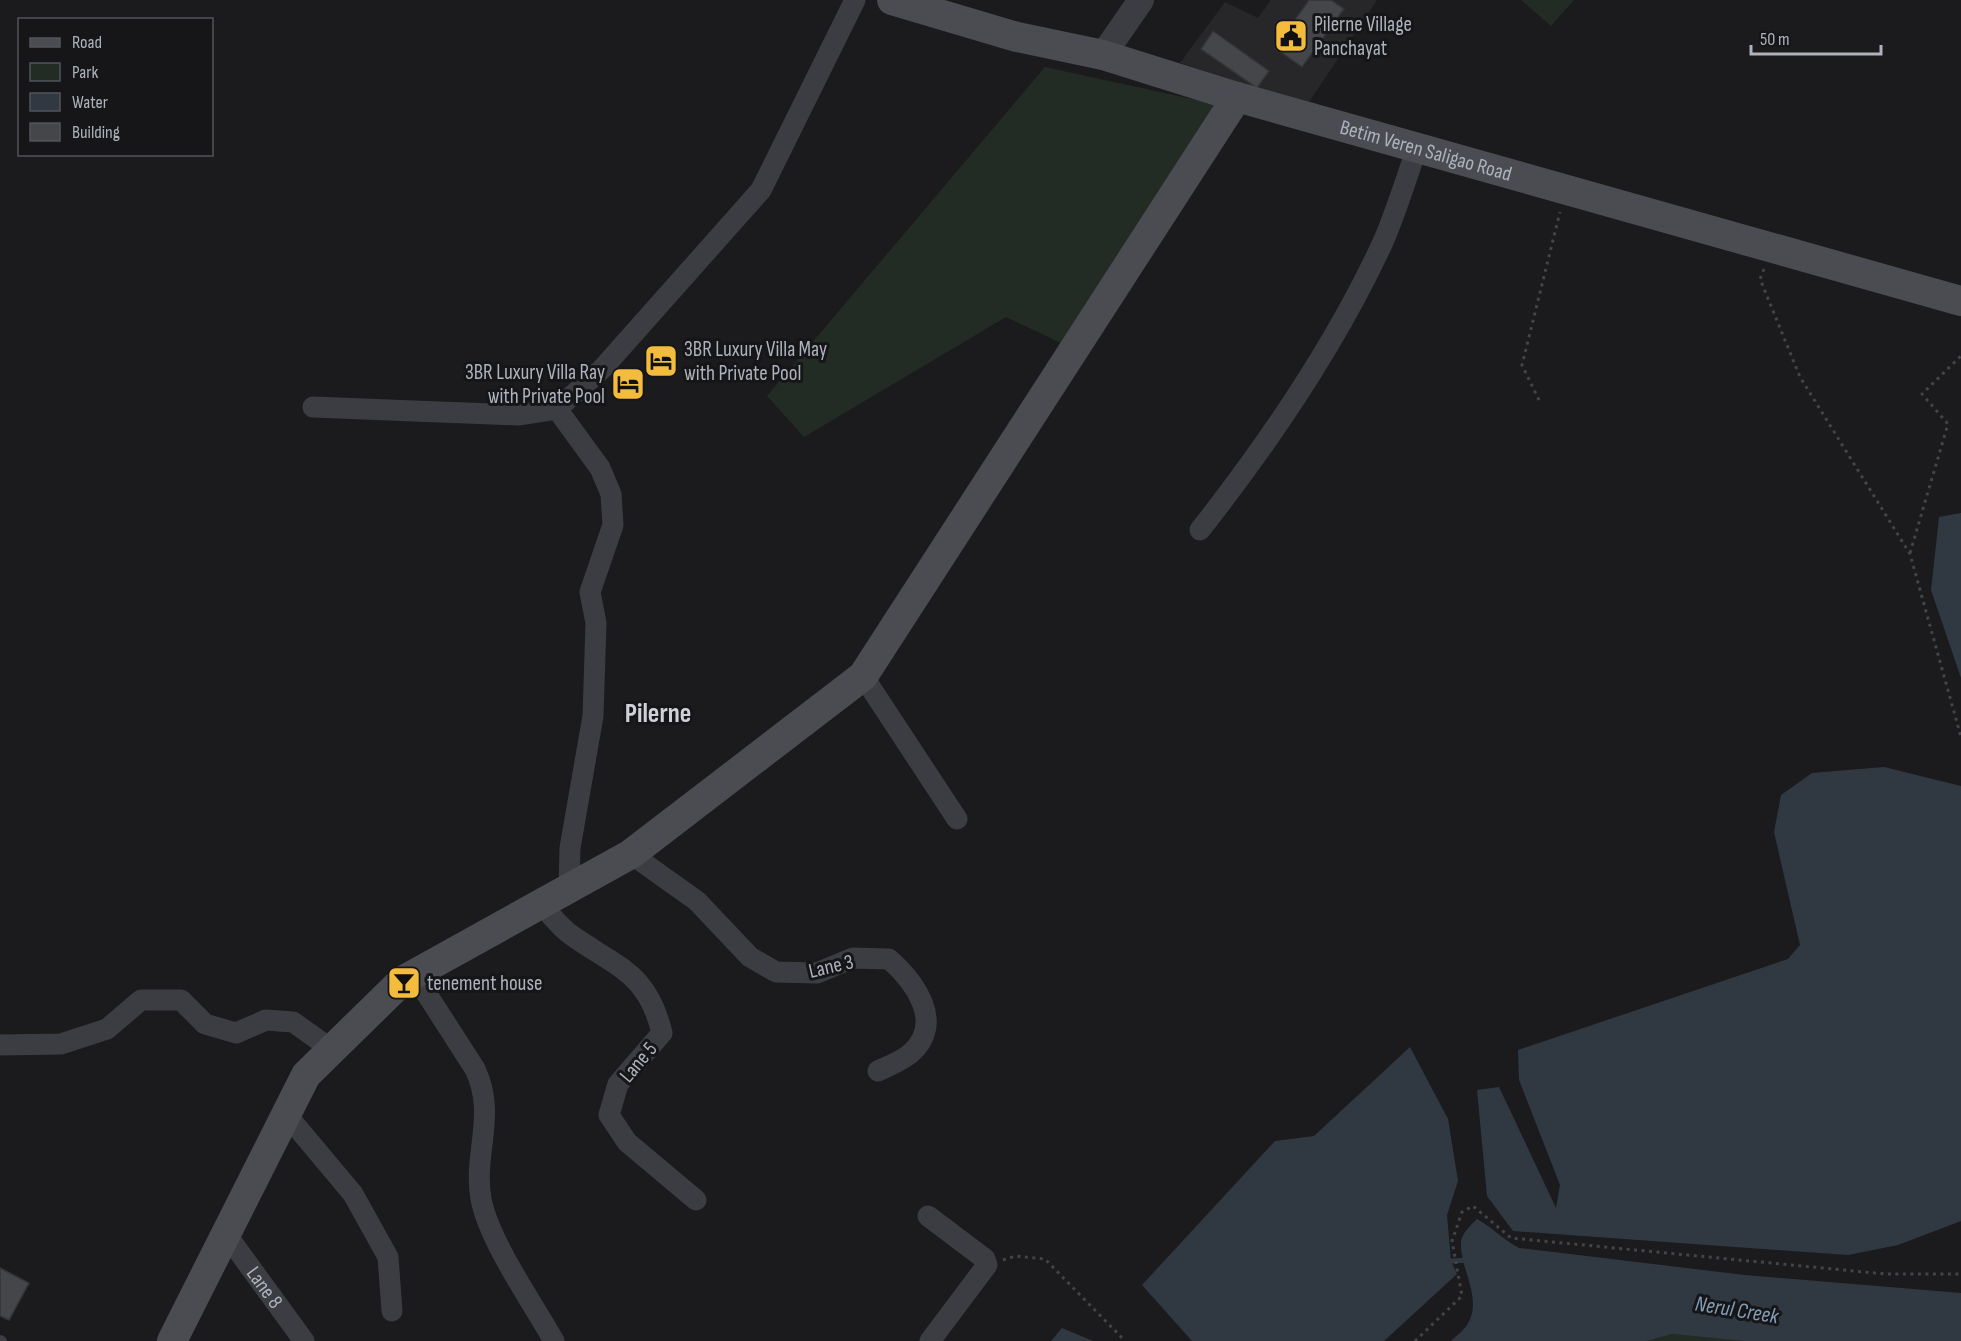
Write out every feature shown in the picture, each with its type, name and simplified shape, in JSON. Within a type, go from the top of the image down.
[{"type":"main road","name":"Betim Veren Saligao Road","points":[[892,0],[1017,37],[1104,55],[1237,97],[1961,301]]},
{"type":"main road","points":[[172,1341],[306,1075],[331,1049],[402,981],[631,854],[862,676],[1237,97]]},
{"type":"street","points":[[313,407],[518,415],[556,409],[602,369],[761,190],[855,0]]},
{"type":"street","points":[[1104,55],[1142,0]]},
{"type":"street","points":[[1200,530],[1255,461],[1325,352],[1383,242],[1417,148]]},
{"type":"street","points":[[556,409],[600,468],[611,494],[613,525],[590,592],[596,623],[593,716],[570,848],[569,888]]},
{"type":"street","points":[[862,676],[957,819]]},
{"type":"street","name":"Lane 3","points":[[631,854],[697,901],[750,957],[776,972],[817,973],[854,958],[890,959],[919,994],[927,1016],[927,1029],[911,1053],[878,1071]]},
{"type":"street","name":"Lane 5","points":[[541,904],[571,936],[625,969],[637,980],[656,1010],[662,1034],[618,1084],[609,1115],[627,1143],[696,1200]]},
{"type":"street","points":[[414,974],[483,1085],[486,1102],[479,1172],[486,1221],[554,1341]]},
{"type":"street","points":[[0,1045],[61,1044],[107,1029],[141,1000],[181,1000],[206,1024],[236,1033],[266,1020],[293,1022],[331,1049]]},
{"type":"street","points":[[286,1114],[353,1194],[388,1257],[392,1311]]},
{"type":"street","points":[[928,1216],[985,1259],[987,1265],[930,1341]]},
{"type":"street","name":"Lane 8","points":[[226,1234],[304,1341]]},
{"type":"path","points":[[1539,400],[1522,366],[1566,190]]},
{"type":"path","points":[[1773,248],[1760,279],[1800,377],[1910,554],[1961,737]]},
{"type":"path","points":[[1910,554],[1948,424],[1922,394],[1961,356]]},
{"type":"path","points":[[1415,1341],[1462,1296],[1452,1241],[1462,1212],[1473,1206],[1511,1238],[1885,1274],[1961,1274]]},
{"type":"path","points":[[987,1265],[1016,1256],[1045,1259],[1125,1341]]},
{"type":"shaded area","points":[[1271,0],[1377,0],[1307,105],[1180,63],[1225,2],[1258,18]]},
{"type":"green space","points":[[1521,0],[1574,0],[1551,26]]},
{"type":"green space","points":[[1045,67],[1215,104],[1063,344],[1006,317],[804,437],[767,396]]},
{"type":"green space","points":[[1672,1334],[1738,1340],[1745,1341],[1647,1341]]},
{"type":"water","points":[[1961,513],[1961,678],[1931,590],[1939,517]]},
{"type":"water","points":[[1884,767],[1961,786],[1961,1221],[1898,1245],[1848,1255],[1513,1231],[1487,1196],[1477,1090],[1499,1087],[1556,1208],[1560,1185],[1519,1080],[1518,1050],[1788,959],[1800,945],[1774,832],[1781,795],[1812,773]]},
{"type":"water","points":[[1410,1047],[1448,1119],[1458,1181],[1447,1215],[1451,1261],[1457,1274],[1384,1341],[1192,1341],[1142,1285],[1275,1141],[1314,1136]]},
{"type":"water","name":"Nerul Creek","points":[[1477,1219],[1519,1248],[1745,1275],[1961,1293],[1961,1341],[1745,1341],[1672,1334],[1647,1341],[1451,1341],[1467,1325],[1472,1315],[1472,1294],[1463,1262],[1461,1242],[1465,1232]]},
{"type":"water","points":[[1062,1328],[1093,1341],[1051,1341]]},
{"type":"building","points":[[1309,0],[1331,0],[1344,9],[1302,67],[1275,48]]},
{"type":"building","points":[[1213,31],[1269,71],[1257,88],[1201,49]]},
{"type":"building","points":[[0,1268],[29,1283],[9,1320],[0,1316]]},
{"type":"waterway","points":[[1451,1261],[1470,1260]]},
{"type":"place","name":"Pilerne Village Panchayat","points":[[1291,36]]},
{"type":"place","name":"3BR Luxury Villa May with Private Pool","points":[[661,361]]},
{"type":"place","name":"3BR Luxury Villa Ray with Private Pool","points":[[628,384]]},
{"type":"place","name":"tenement house","points":[[404,983]]},
{"type":"district","name":"Pilerne","points":[[658,713]]}]
